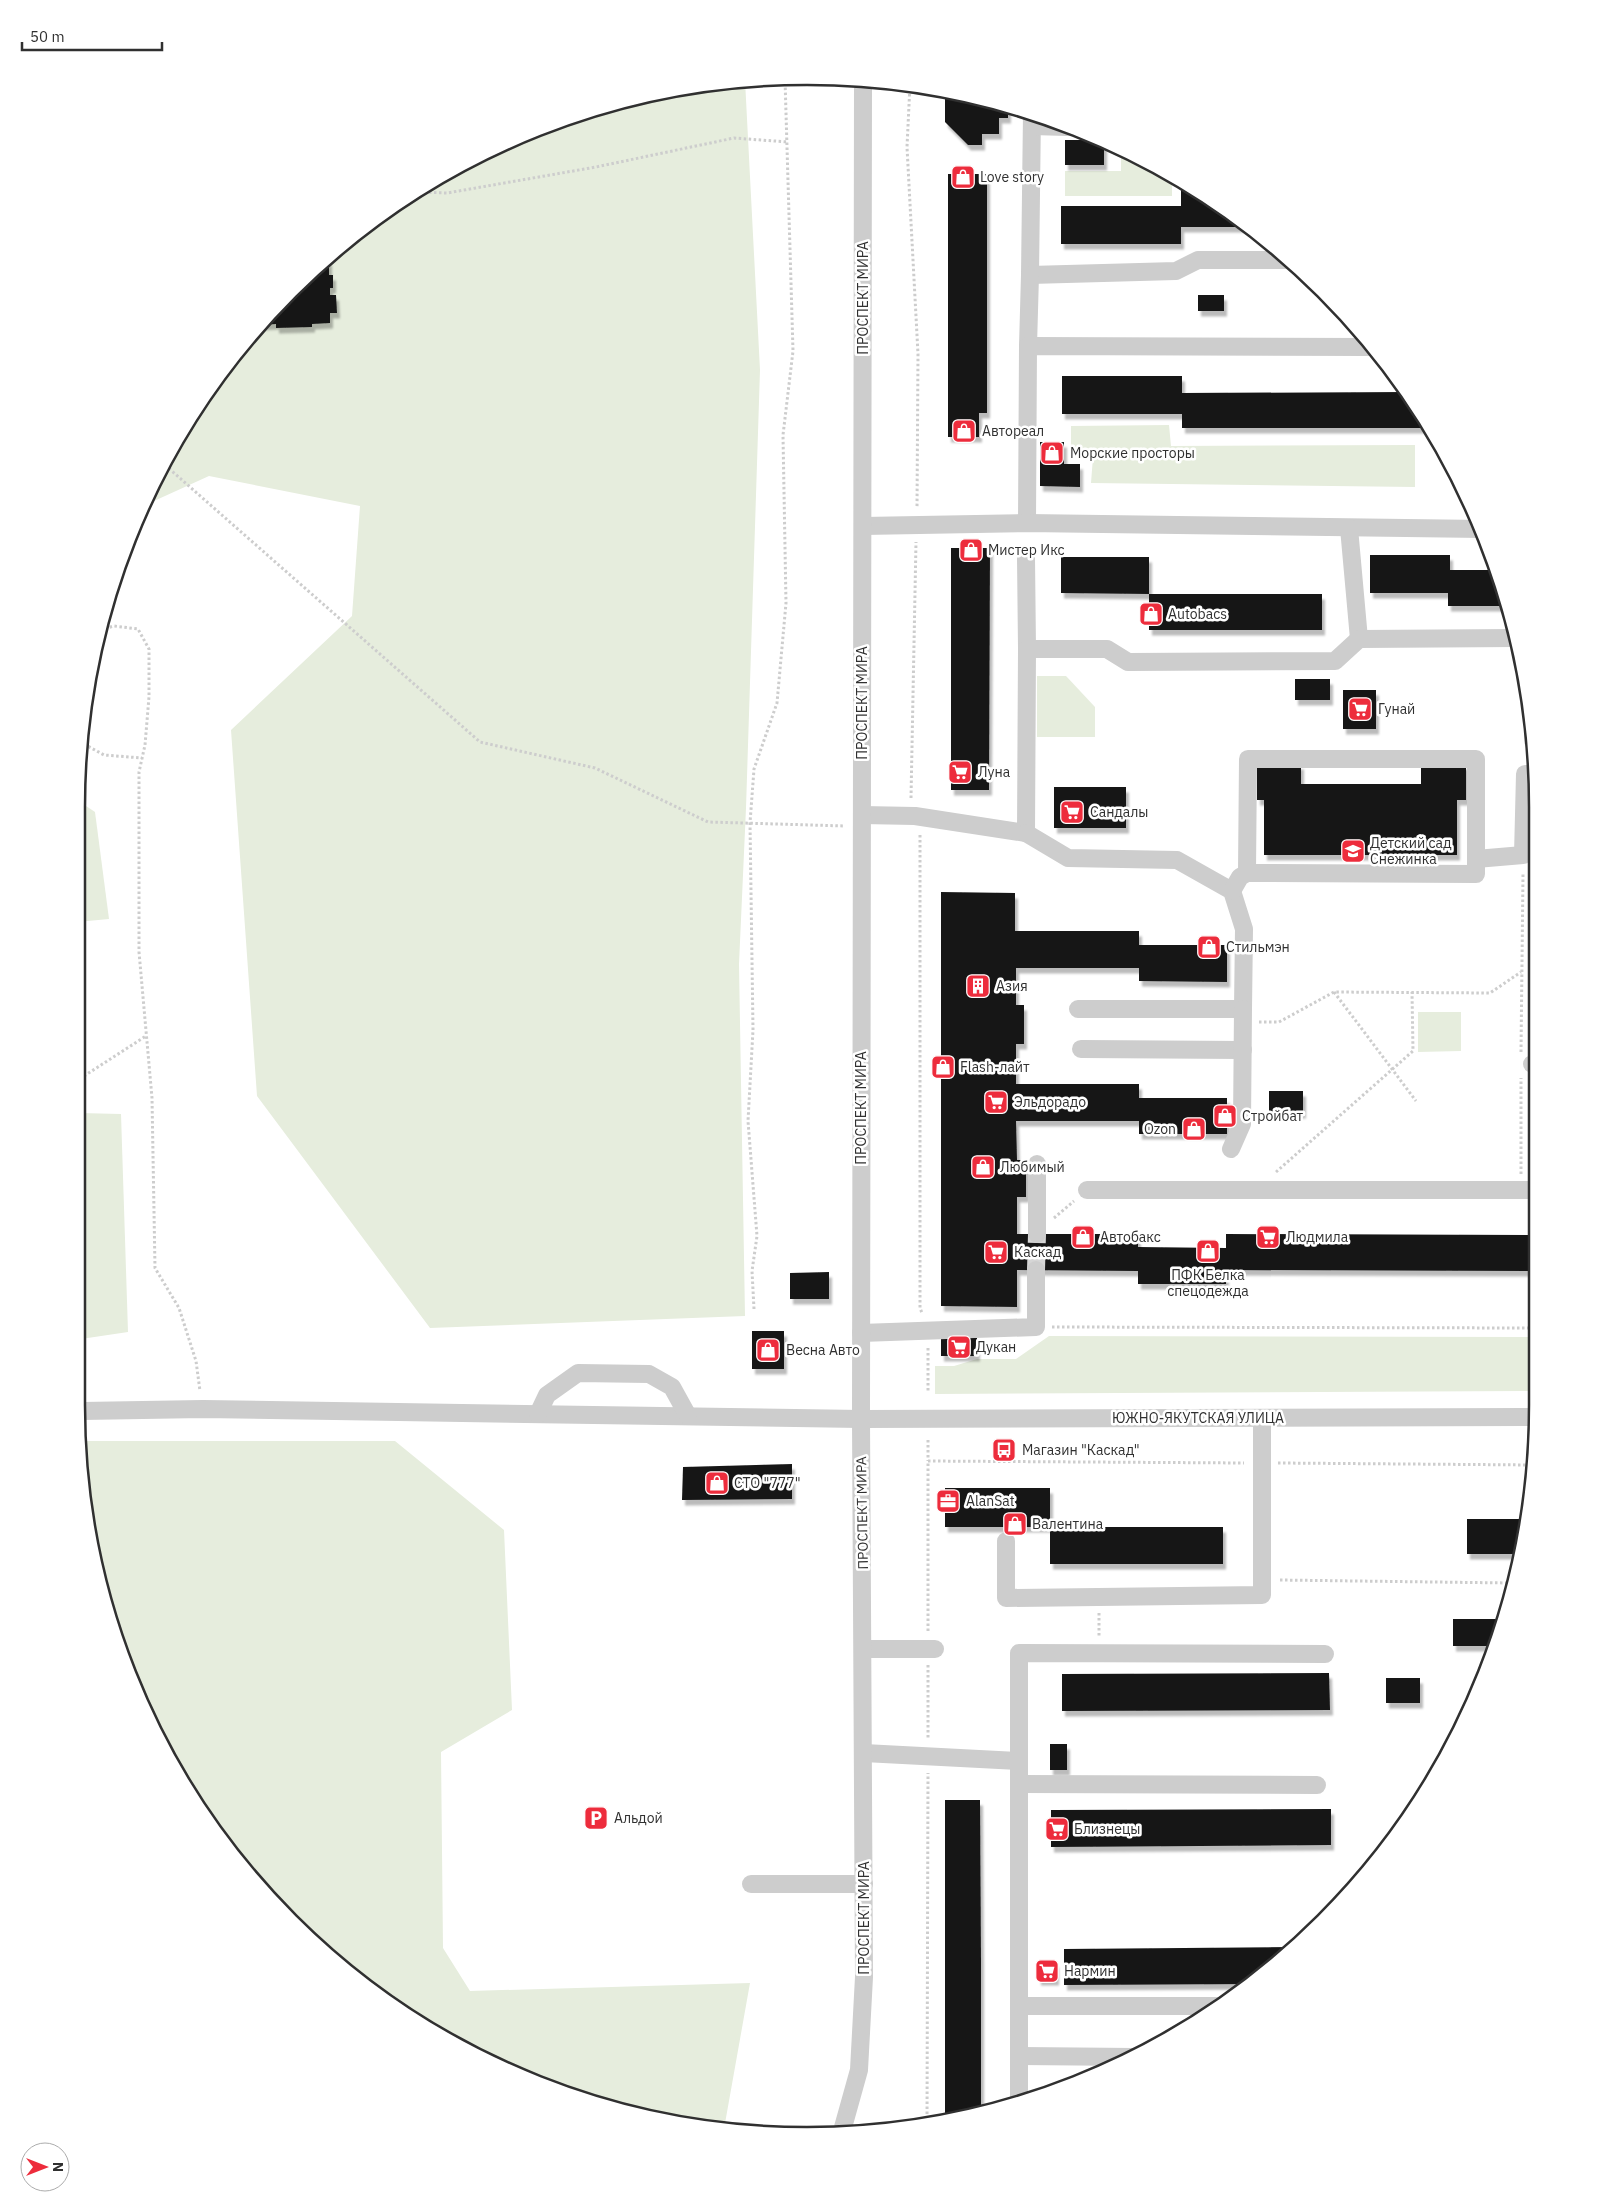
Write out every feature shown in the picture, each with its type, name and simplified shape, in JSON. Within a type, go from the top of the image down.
[{"type":"street","name":"ПРОСПЕКТ МИРА","points":[[844,2125],[858,2070],[864,1977],[861,1419],[863,88]]},
{"type":"street","points":[[1027,523],[1032,121]]},
{"type":"street","points":[[1030,275],[1176,271],[1198,260],[1278,260]]},
{"type":"street","points":[[1028,346],[1363,347]]},
{"type":"street","points":[[863,526],[1027,523],[1473,529]]},
{"type":"street","points":[[1349,528],[1359,639]]},
{"type":"street","points":[[1026,558],[1026,833]]},
{"type":"street","points":[[1027,650],[1107,649],[1128,662],[1335,661],[1359,639],[1508,638]]},
{"type":"street","points":[[1232,890],[1240,877],[1247,873],[1476,874],[1476,759],[1248,759],[1247,873]]},
{"type":"street","points":[[1476,859],[1523,855],[1525,774],[1528,774]]},
{"type":"street","points":[[862,820],[915,816],[1026,833],[1068,858],[1177,860],[1232,890],[1244,929],[1242,1124],[1231,1149]]},
{"type":"street","points":[[1078,1009],[1243,1015]]},
{"type":"street","points":[[1081,1049],[1243,1050]]},
{"type":"street","points":[[1037,1164],[1037,1234]]},
{"type":"street","points":[[1087,1190],[1529,1190]]},
{"type":"street","points":[[861,1333],[1036,1327],[1036,1270]]},
{"type":"street","points":[[538,1414],[547,1395],[578,1373],[649,1374],[672,1387],[688,1416]]},
{"type":"street","name":"ЮЖНО-ЯКУТСКАЯ УЛИЦА","points":[[85,1411],[203,1409],[861,1419],[1528,1417]]},
{"type":"street","points":[[1006,1541],[1006,1598],[1262,1595],[1262,1418]]},
{"type":"street","points":[[863,1649],[935,1649]]},
{"type":"street","points":[[1019,2095],[1019,1653],[1325,1654]]},
{"type":"street","points":[[864,1753],[1019,1761]]},
{"type":"street","points":[[1019,1784],[1317,1785]]},
{"type":"street","points":[[751,1884],[864,1884]]},
{"type":"street","points":[[1019,2006],[1206,2006]]},
{"type":"street","points":[[1019,2056],[1119,2056]]},
{"type":"path","points":[[754,1309],[752,1271],[757,1236],[748,1121],[753,1030],[750,823],[754,770],[777,703],[786,603],[783,435],[793,351],[785,86]]},
{"type":"path","points":[[910,92],[907,147],[918,354],[917,525],[911,808],[920,826],[920,1308],[928,1331],[928,1393]]},
{"type":"path","points":[[429,192],[447,193],[596,167],[734,138],[788,142]]},
{"type":"path","points":[[169,469],[480,742],[595,768],[708,822],[750,823],[862,820]]},
{"type":"path","points":[[108,628],[114,626],[138,629],[149,649],[149,696],[139,772],[139,952],[152,1098],[156,1268],[179,1308],[196,1360],[203,1409]]},
{"type":"path","points":[[88,746],[104,755],[142,758]]},
{"type":"path","points":[[1521,1166],[1527,1064],[1522,971],[1523,855]]},
{"type":"path","points":[[1243,1015],[1279,1022],[1334,992],[1490,992],[1522,971]]},
{"type":"path","points":[[1334,992],[1416,1101]]},
{"type":"path","points":[[1275,1172],[1413,1052],[1412,992]]},
{"type":"path","points":[[85,1073],[146,1036]]},
{"type":"path","points":[[1037,1234],[1087,1190]]},
{"type":"path","points":[[1036,1327],[1529,1328]]},
{"type":"path","points":[[928,1440],[928,1461]]},
{"type":"path","points":[[1262,1579],[1506,1583]]},
{"type":"path","points":[[1099,1597],[1099,1653]]},
{"type":"green space","points":[[745,88],[760,370],[739,964],[745,1316],[430,1328],[257,1096],[231,730],[352,616],[360,506],[209,476],[153,501],[182,446],[234,367],[296,296],[367,234],[446,182],[488,159],[575,123],[666,99],[713,91]]},
{"type":"green space","points":[[1121,158],[1124,158],[1172,184],[1172,196],[1065,196],[1065,171],[1121,171]]},
{"type":"green space","points":[[1169,425],[1171,446],[1415,445],[1415,487],[1091,483],[1093,457],[1071,458],[1071,426]]},
{"type":"green space","points":[[1037,676],[1066,676],[1095,707],[1095,737],[1037,737]]},
{"type":"green space","points":[[85,805],[95,812],[109,919],[85,921]]},
{"type":"green space","points":[[1418,1012],[1461,1012],[1461,1051],[1418,1052]]},
{"type":"green space","points":[[85,1113],[121,1114],[128,1332],[85,1338]]},
{"type":"green space","points":[[1049,1336],[1529,1337],[1529,1391],[935,1394],[935,1366],[954,1366],[977,1359],[1016,1359]]},
{"type":"green space","points":[[87,1441],[395,1441],[504,1530],[512,1710],[441,1752],[443,1948],[470,1991],[750,1983],[725,2122],[666,2113],[620,2102],[575,2089],[531,2072],[488,2053],[446,2030],[367,1978],[296,1916],[234,1845],[182,1766],[159,1724],[123,1637],[110,1592],[99,1546],[91,1499]]},
{"type":"building","points":[[945,98],[1008,114],[1008,118],[999,118],[999,134],[982,134],[982,145],[968,145],[945,122]]},
{"type":"building","points":[[1065,140],[1083,140],[1104,149],[1104,165],[1065,165]]},
{"type":"building","points":[[948,174],[987,174],[987,413],[979,413],[979,437],[948,437]]},
{"type":"building","points":[[1181,190],[1237,227],[1181,227],[1181,244],[1061,244],[1061,206],[1181,206]]},
{"type":"building","points":[[329,266],[329,275],[333,275],[333,288],[330,288],[330,295],[336,295],[337,313],[330,313],[330,323],[312,324],[312,327],[276,328],[276,324],[270,324],[296,296]]},
{"type":"building","points":[[1198,295],[1224,295],[1224,311],[1198,311]]},
{"type":"building","points":[[1062,376],[1182,376],[1182,393],[1397,392],[1421,428],[1182,428],[1182,414],[1062,414]]},
{"type":"building","name":"Морские просторы","points":[[1040,442],[1064,442],[1064,464],[1080,464],[1080,487],[1040,486]]},
{"type":"building","points":[[951,548],[990,548],[989,790],[951,790]]},
{"type":"building","points":[[1370,555],[1450,555],[1450,570],[1489,570],[1500,606],[1448,606],[1448,593],[1370,593]]},
{"type":"building","points":[[1061,557],[1149,557],[1149,594],[1061,593]]},
{"type":"building","points":[[1149,594],[1322,594],[1322,630],[1149,630]]},
{"type":"building","points":[[1295,679],[1330,679],[1330,700],[1295,700]]},
{"type":"building","name":"Гунай","points":[[1343,690],[1376,690],[1376,729],[1343,729]]},
{"type":"building","points":[[1257,764],[1301,764],[1301,784],[1421,784],[1421,764],[1466,764],[1466,800],[1457,800],[1457,855],[1264,855],[1264,800],[1257,800]]},
{"type":"building","points":[[1054,787],[1126,787],[1126,828],[1054,828]]},
{"type":"building","points":[[941,892],[1015,893],[1015,931],[1139,931],[1139,945],[1227,945],[1227,982],[1139,981],[1139,968],[1016,968],[1016,1005],[1024,1005],[1024,1044],[1016,1044],[1016,1084],[1139,1084],[1139,1098],[1227,1098],[1227,1134],[1139,1134],[1139,1121],[1016,1121],[1017,1160],[1026,1160],[1026,1197],[1017,1197],[1017,1234],[1138,1234],[1138,1247],[1226,1248],[1226,1234],[1529,1235],[1529,1271],[1226,1270],[1226,1284],[1138,1284],[1138,1271],[1017,1270],[1017,1307],[941,1306]]},
{"type":"building","points":[[1269,1091],[1303,1091],[1303,1113],[1269,1113]]},
{"type":"building","points":[[829,1272],[829,1299],[790,1299],[790,1273]]},
{"type":"building","name":"Весна Авто","points":[[752,1331],[784,1331],[784,1369],[752,1369]]},
{"type":"building","name":"Дукан","points":[[941,1338],[977,1338],[977,1356],[941,1356]]},
{"type":"building","name":"СТО \"777\"","points":[[792,1464],[792,1499],[682,1500],[683,1467]]},
{"type":"building","points":[[945,1488],[1050,1488],[1050,1527],[945,1527]]},
{"type":"building","points":[[1467,1519],[1520,1519],[1513,1554],[1467,1554]]},
{"type":"building","points":[[1050,1527],[1223,1527],[1223,1564],[1050,1564]]},
{"type":"building","points":[[1453,1619],[1496,1619],[1488,1646],[1453,1646]]},
{"type":"building","points":[[1329,1673],[1330,1710],[1062,1711],[1062,1674]]},
{"type":"building","points":[[1386,1678],[1420,1678],[1420,1703],[1386,1703]]},
{"type":"building","points":[[1050,1744],[1067,1744],[1067,1770],[1050,1770]]},
{"type":"building","points":[[945,1800],[980,1800],[981,2105],[945,2114]]},
{"type":"building","points":[[1331,1809],[1331,1845],[1051,1847],[1051,1810]]},
{"type":"building","points":[[1284,1947],[1238,1984],[1064,1985],[1064,1949]]},
{"type":"building","name":"Нармин","points":[[1038,1962],[1056,1962],[1056,1980],[1038,1980]]},
{"type":"tunnel","points":[[1036,1270],[1037,1234]]},
{"type":"place","name":"Love story","points":[[963,177]]},
{"type":"place","name":"Автореал","points":[[964,431]]},
{"type":"place","name":"Морские просторы","points":[[1052,453]]},
{"type":"place","name":"Мистер Икс","points":[[971,550]]},
{"type":"place","name":"Autobacs","points":[[1151,614]]},
{"type":"place","name":"Гунай","points":[[1360,709]]},
{"type":"place","name":"Луна","points":[[960,772]]},
{"type":"place","name":"Сандалы","points":[[1072,812]]},
{"type":"place","name":"Детский сад Снежинка","points":[[1353,851]]},
{"type":"place","name":"Стильмэн","points":[[1209,947]]},
{"type":"place","name":"Азия","points":[[978,986]]},
{"type":"place","name":"Flash-лайт","points":[[943,1067]]},
{"type":"place","name":"Эльдорадо","points":[[996,1102]]},
{"type":"place","name":"Стройбат","points":[[1225,1116]]},
{"type":"place","name":"Ozon","points":[[1194,1129]]},
{"type":"place","name":"Любимый","points":[[983,1167]]},
{"type":"place","name":"Автобакс","points":[[1083,1237]]},
{"type":"place","name":"Людмила","points":[[1268,1237]]},
{"type":"place","name":"ПФК Белка спецодежда","points":[[1208,1251]]},
{"type":"place","name":"Каскад","points":[[996,1252]]},
{"type":"place","name":"Дукан","points":[[959,1347]]},
{"type":"place","name":"Весна Авто","points":[[768,1350]]},
{"type":"place","name":"Магазин \"Каскад\"","points":[[1004,1450]]},
{"type":"place","name":"СТО \"777\"","points":[[717,1483]]},
{"type":"place","name":"AlanSat","points":[[948,1501]]},
{"type":"place","name":"Валентина","points":[[1015,1524]]},
{"type":"place","name":"Альдой","points":[[596,1818]]},
{"type":"place","name":"Близнецы","points":[[1057,1829]]},
{"type":"place","name":"Нармин","points":[[1047,1971]]}]
